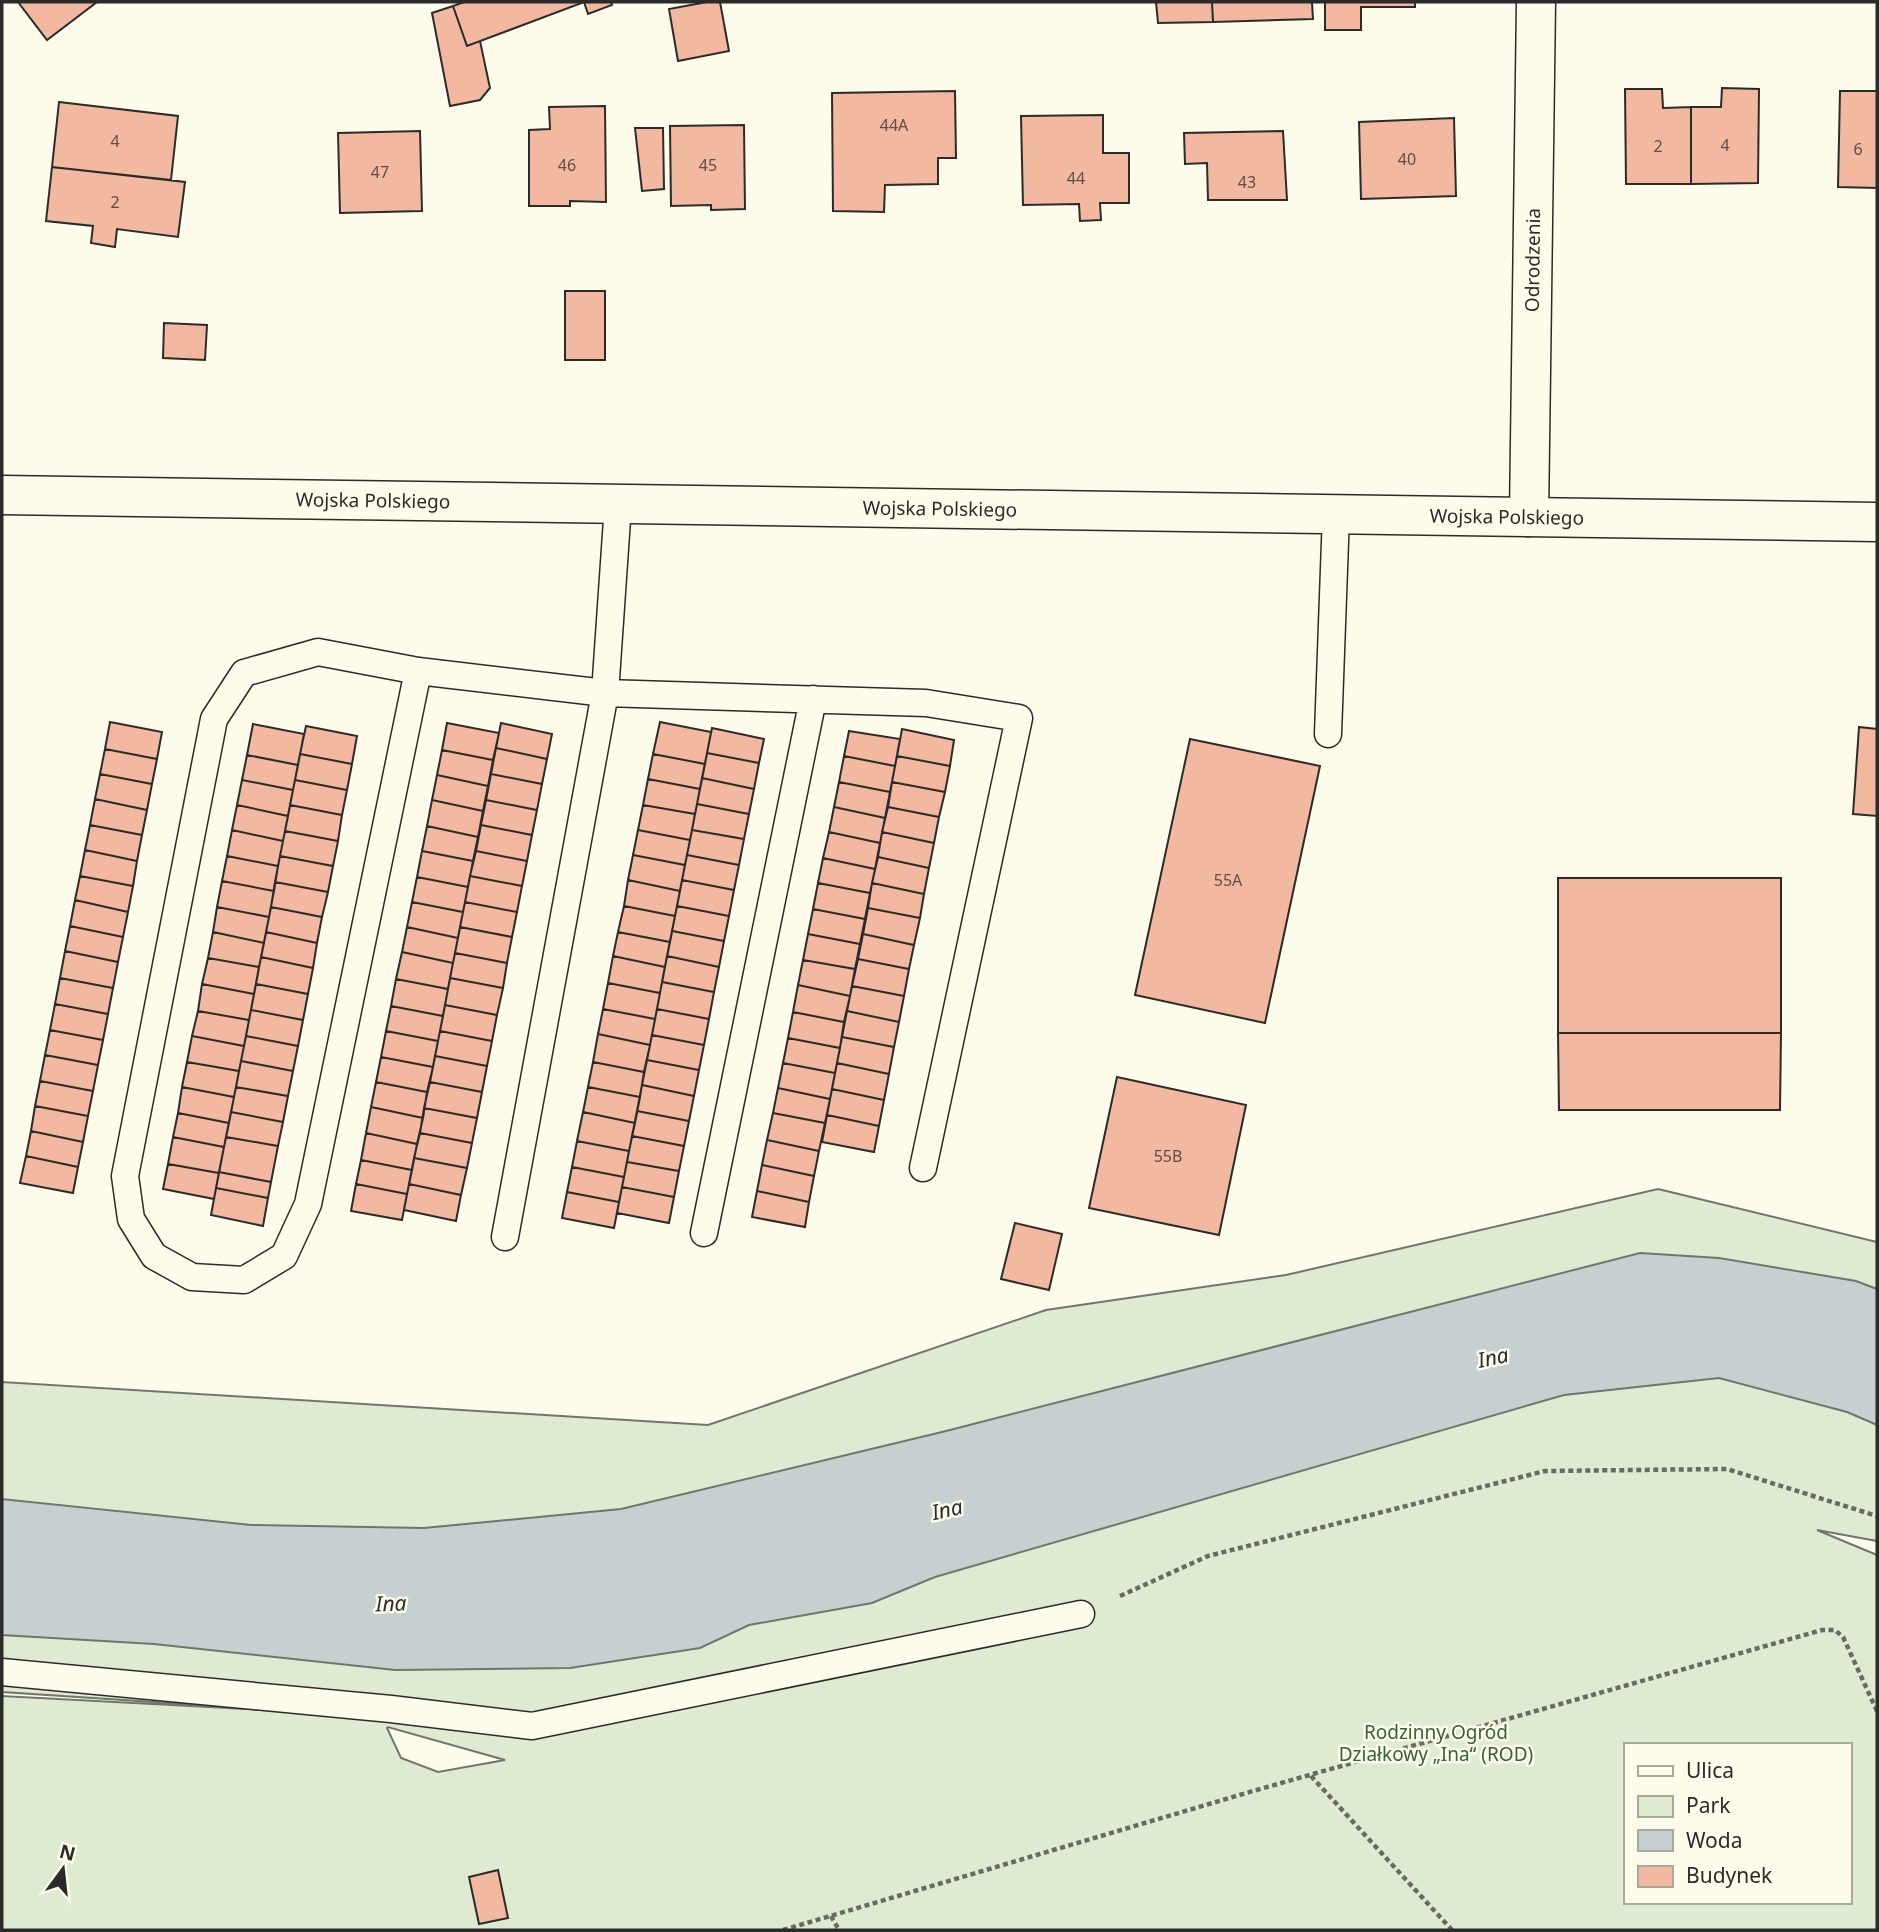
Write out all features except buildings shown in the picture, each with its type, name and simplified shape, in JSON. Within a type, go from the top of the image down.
[{"type":"street","name":"Odrodzenia","points":[[1529,517],[1535,2]]},
{"type":"street","name":"Wojska Polskiego","points":[[2,495],[1877,522]]},
{"type":"lane","points":[[505,1237],[605,693],[618,505]]},
{"type":"lane","points":[[1328,734],[1336,514]]},
{"type":"lane","points":[[418,671],[308,1204],[284,1256],[244,1280],[192,1277],[154,1256],[131,1219],[125,1176],[214,719],[244,673],[318,652],[418,671],[605,693],[926,703],[1019,718],[923,1168]]},
{"type":"lane","points":[[704,1233],[813,699]]},
{"type":"lane","points":[[2,1672],[377,1707],[532,1726],[1081,1614]]},
{"type":"path","points":[[1081,1614],[1208,1556],[1545,1471],[1727,1469],[1877,1516]]},
{"type":"path","points":[[783,1930],[1822,1630],[1835,1630],[1843,1637],[1877,1711]]},
{"type":"path","points":[[1311,1776],[1452,1930]]},
{"type":"path","points":[[831,1916],[839,1930]]},
{"type":"green space","name":"Rodzinny Ogród Działkowy „Ina“ (ROD)","points":[[1658,1189],[1877,1242],[1877,1541],[1817,1530],[1877,1555],[1877,1930],[2,1930],[2,1696],[338,1714],[2,1692],[2,1382],[708,1425],[1046,1310],[1286,1275]],"holes":[[[388,1727],[505,1760],[438,1772],[401,1758]]]},
{"type":"water","name":"Ina","points":[[1640,1253],[1719,1258],[1856,1281],[1877,1289],[1877,1425],[1847,1412],[1719,1378],[1564,1395],[935,1577],[872,1603],[749,1625],[700,1648],[570,1668],[395,1670],[154,1644],[2,1635],[2,1499],[251,1525],[424,1528],[621,1509],[942,1432]]}]
